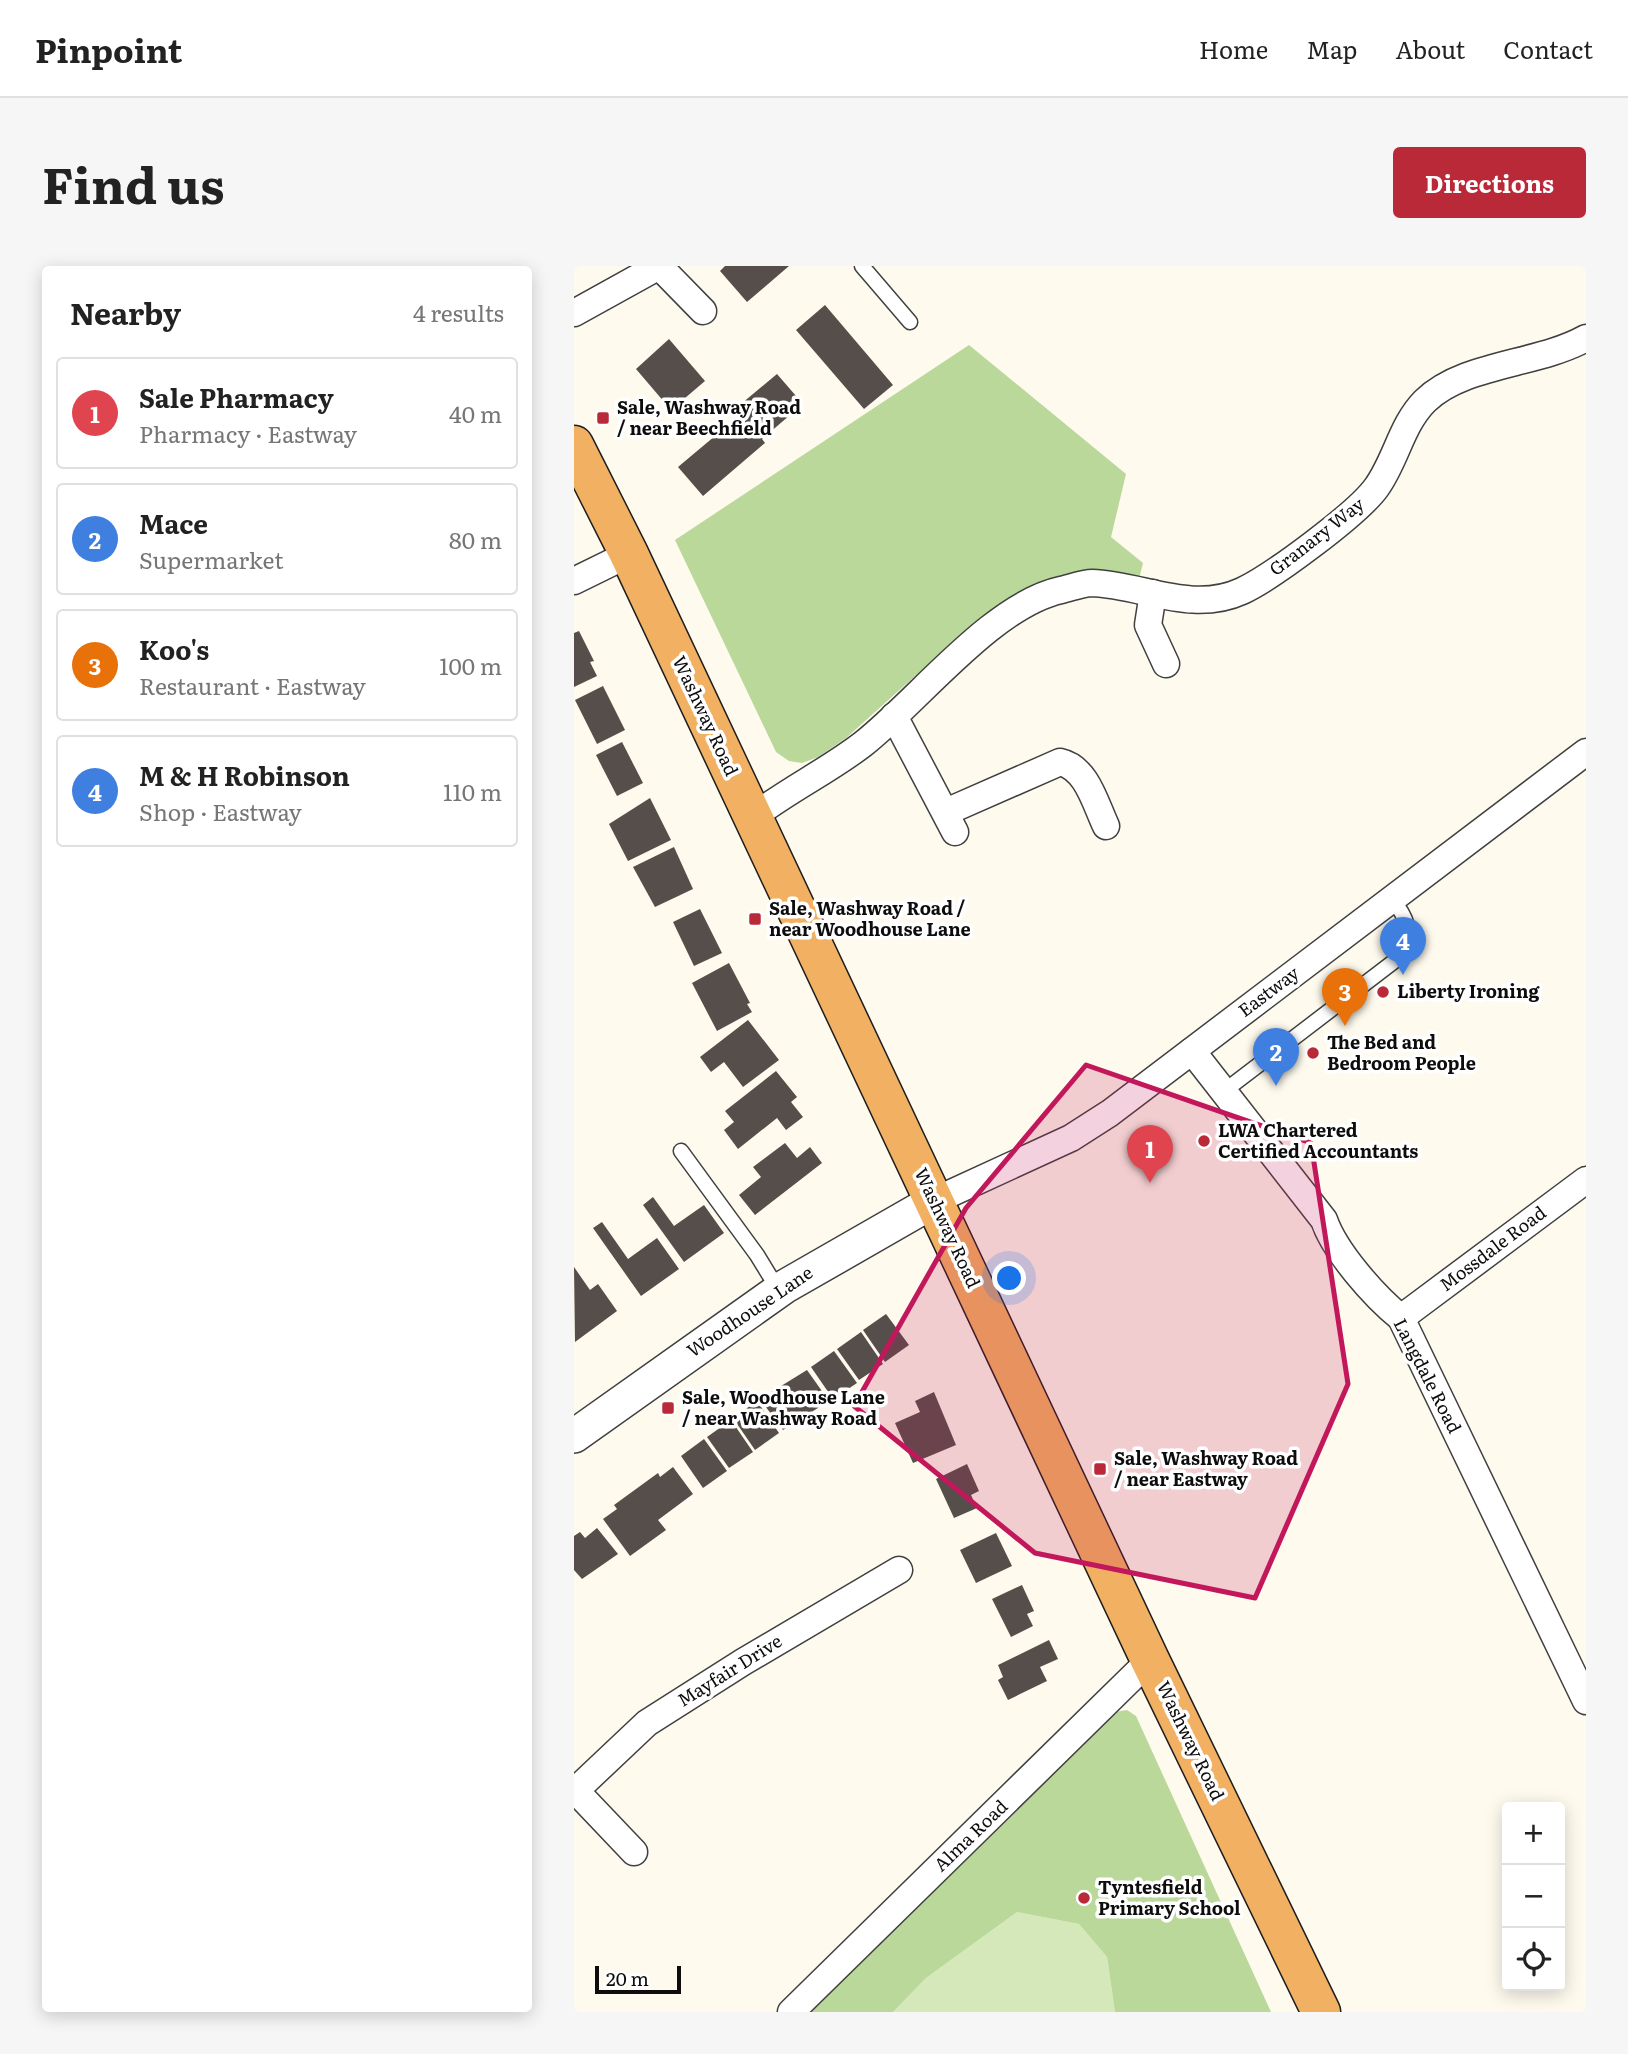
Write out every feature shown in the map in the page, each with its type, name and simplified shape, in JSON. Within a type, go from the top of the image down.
[{"type":"highway","name":"Washway Road","points":[[574,445],[629,554],[1150,1660],[1321,2012]]},
{"type":"street","points":[[574,313],[659,266],[703,311]]},
{"type":"street","name":"Granary Way","points":[[753,817],[864,744],[953,660],[991,629],[1039,598],[1089,583],[1198,601],[1240,592],[1260,581],[1367,498],[1387,470],[1411,419],[1425,401],[1445,387],[1467,378],[1542,357],[1586,338]]},
{"type":"street","points":[[574,581],[629,554]]},
{"type":"street","points":[[1153,593],[1148,625],[1166,664]]},
{"type":"street","points":[[894,716],[950,822],[1060,762],[1069,764],[1081,774],[1106,826]]},
{"type":"street","name":"Eastway","points":[[934,1201],[1071,1139],[1110,1113],[1586,752]]},
{"type":"street","name":"Langdale Road","points":[[1192,1051],[1324,1220],[1329,1236],[1385,1305],[1401,1318],[1586,1701]]},
{"type":"street","name":"Mossdale Road","points":[[1401,1318],[1586,1180]]},
{"type":"street","name":"Woodhouse Lane","points":[[574,1436],[779,1291],[934,1201]]},
{"type":"street","name":"Mayfair Drive","points":[[575,1790],[647,1723],[743,1662],[899,1570]]},
{"type":"street","name":"Alma Road","points":[[791,2012],[1150,1660]]},
{"type":"street","points":[[575,1790],[634,1852]]},
{"type":"lane","points":[[862,266],[910,321]]},
{"type":"lane","points":[[1223,1091],[1405,953],[1409,943],[1406,920],[1392,899]]},
{"type":"lane","points":[[681,1151],[757,1255],[779,1291]]},
{"type":"highlighted area","points":[[1086,1065],[1311,1143],[1348,1384],[1255,1598],[1035,1553],[854,1406],[966,1208]]},
{"type":"green space","points":[[969,345],[1126,474],[1111,537],[1143,563],[1138,583],[1068,574],[982,627],[915,676],[846,738],[818,757],[802,763],[789,761],[776,752],[675,540]]},
{"type":"green space","name":"Tyntesfield Primary School","points":[[1127,1710],[1136,1716],[1271,2012],[1115,2012],[1107,1957],[1079,1924],[1017,1912],[926,1978],[893,2012],[809,2012],[1115,1712]]},
{"type":"green space","points":[[1017,1912],[1079,1924],[1107,1957],[1115,2012],[893,2012],[926,1978]]},
{"type":"building","points":[[725,266],[789,266],[747,302],[720,271]]},
{"type":"building","points":[[825,305],[893,385],[864,409],[796,330]]},
{"type":"building","points":[[669,339],[705,381],[671,410],[636,369]]},
{"type":"building","points":[[777,374],[803,404],[762,439],[765,443],[703,496],[678,467],[740,415],[735,409]]},
{"type":"building","points":[[579,631],[594,661],[590,662],[597,676],[574,687],[574,633]]},
{"type":"building","points":[[603,686],[625,730],[597,744],[575,700]]},
{"type":"building","points":[[622,742],[643,783],[617,796],[596,755]]},
{"type":"building","points":[[650,798],[671,840],[628,861],[609,824]]},
{"type":"building","points":[[674,847],[693,889],[655,907],[633,867]]},
{"type":"building","points":[[700,909],[722,953],[694,966],[673,922]]},
{"type":"building","points":[[729,963],[752,1012],[717,1031],[692,983]]},
{"type":"building","points":[[748,1020],[779,1060],[743,1087],[724,1062],[711,1072],[700,1057]]},
{"type":"building","points":[[776,1071],[797,1097],[791,1102],[803,1117],[786,1130],[777,1118],[738,1149],[724,1130],[734,1122],[725,1111]]},
{"type":"building","points":[[785,1143],[797,1158],[810,1147],[822,1163],[755,1215],[739,1195],[761,1177],[753,1167]]},
{"type":"building","points":[[653,1197],[674,1226],[704,1205],[724,1233],[684,1262],[643,1205]]},
{"type":"building","points":[[602,1222],[628,1259],[657,1238],[679,1269],[641,1296],[593,1228]]},
{"type":"building","points":[[574,1267],[590,1290],[598,1284],[617,1311],[575,1342]]},
{"type":"building","points":[[886,1314],[909,1345],[885,1362],[863,1330]]},
{"type":"building","points":[[861,1332],[883,1364],[859,1380],[837,1349]]},
{"type":"building","points":[[834,1351],[857,1383],[833,1399],[811,1367]]},
{"type":"building","points":[[807,1370],[829,1401],[783,1430],[760,1399]]},
{"type":"building","points":[[934,1392],[956,1445],[913,1463],[895,1423],[920,1412],[915,1401]]},
{"type":"building","points":[[757,1401],[779,1433],[755,1450],[733,1418]]},
{"type":"building","points":[[731,1420],[753,1452],[729,1468],[707,1437]]},
{"type":"building","points":[[704,1439],[727,1471],[703,1488],[681,1456]]},
{"type":"building","points":[[967,1464],[979,1491],[971,1495],[977,1508],[954,1518],[936,1479]]},
{"type":"building","points":[[673,1467],[693,1494],[658,1520],[666,1530],[630,1556],[603,1519],[617,1509],[614,1505],[658,1473],[660,1477]]},
{"type":"building","points":[[597,1528],[618,1554],[582,1579],[574,1570],[574,1536],[580,1532],[585,1538]]},
{"type":"building","points":[[996,1533],[1012,1566],[976,1583],[960,1550]]},
{"type":"building","points":[[1022,1585],[1034,1611],[1027,1614],[1033,1626],[1011,1637],[992,1599]]},
{"type":"building","points":[[1049,1640],[1058,1659],[1040,1667],[1047,1681],[1008,1700],[998,1680],[1003,1677],[998,1665]]},
{"type":"place","name":"Sale, Washway Road / near Beechfield","points":[[603,418]]},
{"type":"place","name":"Sale, Washway Road / near Woodhouse Lane","points":[[755,919]]},
{"type":"place","name":"M & H Robinson","points":[[1403,975]]},
{"type":"place","name":"Liberty Ironing","points":[[1383,992]]},
{"type":"place","name":"Koo's","points":[[1345,1026]]},
{"type":"place","name":"The Bed and Bedroom People","points":[[1313,1053]]},
{"type":"place","name":"Mace","points":[[1276,1086]]},
{"type":"place","name":"LWA Chartered Certified Accountants","points":[[1204,1141]]},
{"type":"place","name":"Sale Pharmacy","points":[[1150,1183]]},
{"type":"place","name":"Sale, Woodhouse Lane / near Washway Road","points":[[668,1408]]},
{"type":"place","name":"Sale, Washway Road / near Eastway","points":[[1100,1469]]},
{"type":"place","name":"Tyntesfield Primary School","points":[[1084,1898]]}]
